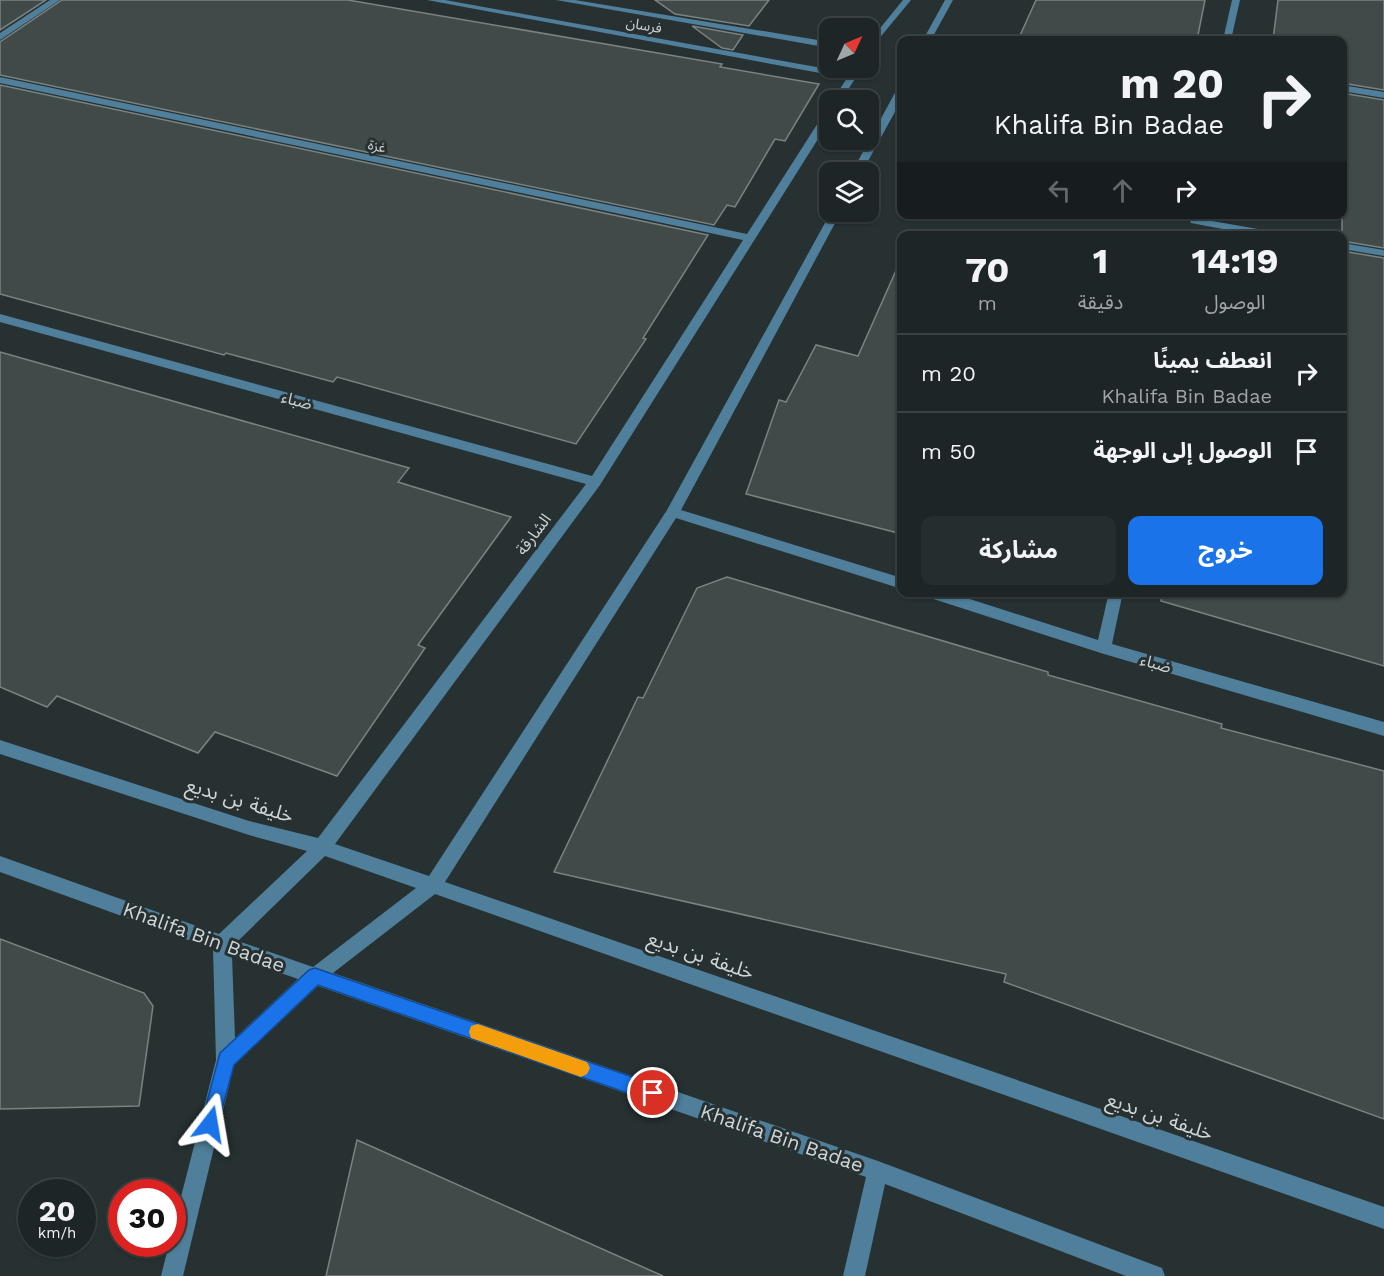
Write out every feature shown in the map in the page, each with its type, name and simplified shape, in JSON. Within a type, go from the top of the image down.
[{"type":"street","points":[[0,37],[56,0]]},
{"type":"street","name":"فرسان","points":[[431,0],[819,66]]},
{"type":"street","name":"فرسان","points":[[560,0],[819,43]]},
{"type":"street","points":[[619,10],[628,0]]},
{"type":"street","points":[[879,36],[907,0]]},
{"type":"street","points":[[929,36],[949,0]]},
{"type":"street","points":[[1228,36],[1236,0]]},
{"type":"street","name":"غزة","points":[[0,80],[748,238]]},
{"type":"street","points":[[1347,89],[1384,95]]},
{"type":"street","points":[[862,162],[897,97]]},
{"type":"street","name":"الشارقة","points":[[222,944],[322,847],[595,482],[819,129]]},
{"type":"street","points":[[1200,219],[1257,231]]},
{"type":"street","points":[[226,1060],[315,976],[433,885],[673,512],[831,222]]},
{"type":"street","points":[[1347,247],[1384,253]]},
{"type":"street","name":"ضباء","points":[[0,318],[595,482]]},
{"type":"street","points":[[673,512],[897,582]]},
{"type":"street","name":"ضباء","points":[[945,597],[1104,648],[1384,729]]},
{"type":"street","points":[[1104,648],[1115,597]]},
{"type":"street","name":"خليفة بن بديع","points":[[0,747],[249,828],[322,847],[1384,1218]]},
{"type":"street","name":"Khalifa Bin Badae","points":[[0,864],[222,944],[878,1171],[1154,1276]]},
{"type":"street","points":[[172,1276],[226,1060],[222,944]]},
{"type":"street","points":[[854,1276],[878,1171]]},
{"type":"building","points":[[0,0],[46,0],[0,30]]},
{"type":"building","points":[[62,0],[348,0],[722,64],[720,67],[819,84],[785,141],[775,139],[735,207],[727,205],[714,225],[0,75],[0,42]]},
{"type":"building","points":[[655,0],[769,0],[749,26],[675,14]]},
{"type":"building","points":[[1036,0],[1205,0],[1198,36],[1020,36]]},
{"type":"building","points":[[1278,0],[1384,0],[1384,90],[1347,84],[1347,36],[1274,36]]},
{"type":"building","points":[[692,26],[743,35],[733,50],[722,48]]},
{"type":"building","points":[[0,85],[708,235],[643,338],[646,339],[576,444],[337,377],[333,382],[0,294]]},
{"type":"building","points":[[1347,94],[1384,100],[1384,248],[1347,242],[1347,231],[1342,231],[1342,219],[1347,219]]},
{"type":"building","points":[[1347,252],[1384,258],[1384,666],[1161,601],[1161,597],[1347,597]]},
{"type":"building","points":[[897,268],[897,533],[746,494],[779,400],[786,402],[816,345],[858,356]]},
{"type":"building","points":[[0,352],[409,468],[398,482],[511,517],[418,645],[425,648],[337,776],[215,732],[198,753],[57,696],[47,707],[0,687]]},
{"type":"building","points":[[727,577],[1048,672],[1048,675],[1222,724],[1221,728],[1384,771],[1384,1119],[1004,982],[1006,974],[554,872],[638,697],[643,698],[697,588]]},
{"type":"building","points":[[0,939],[144,993],[153,1006],[139,1106],[0,1109]]},
{"type":"building","points":[[357,1140],[663,1276],[326,1276]]},
{"type":"slow traffic","points":[[478,1032],[581,1068]]},
{"type":"route","points":[[210,1124],[226,1060],[315,976],[653,1093]]}]
